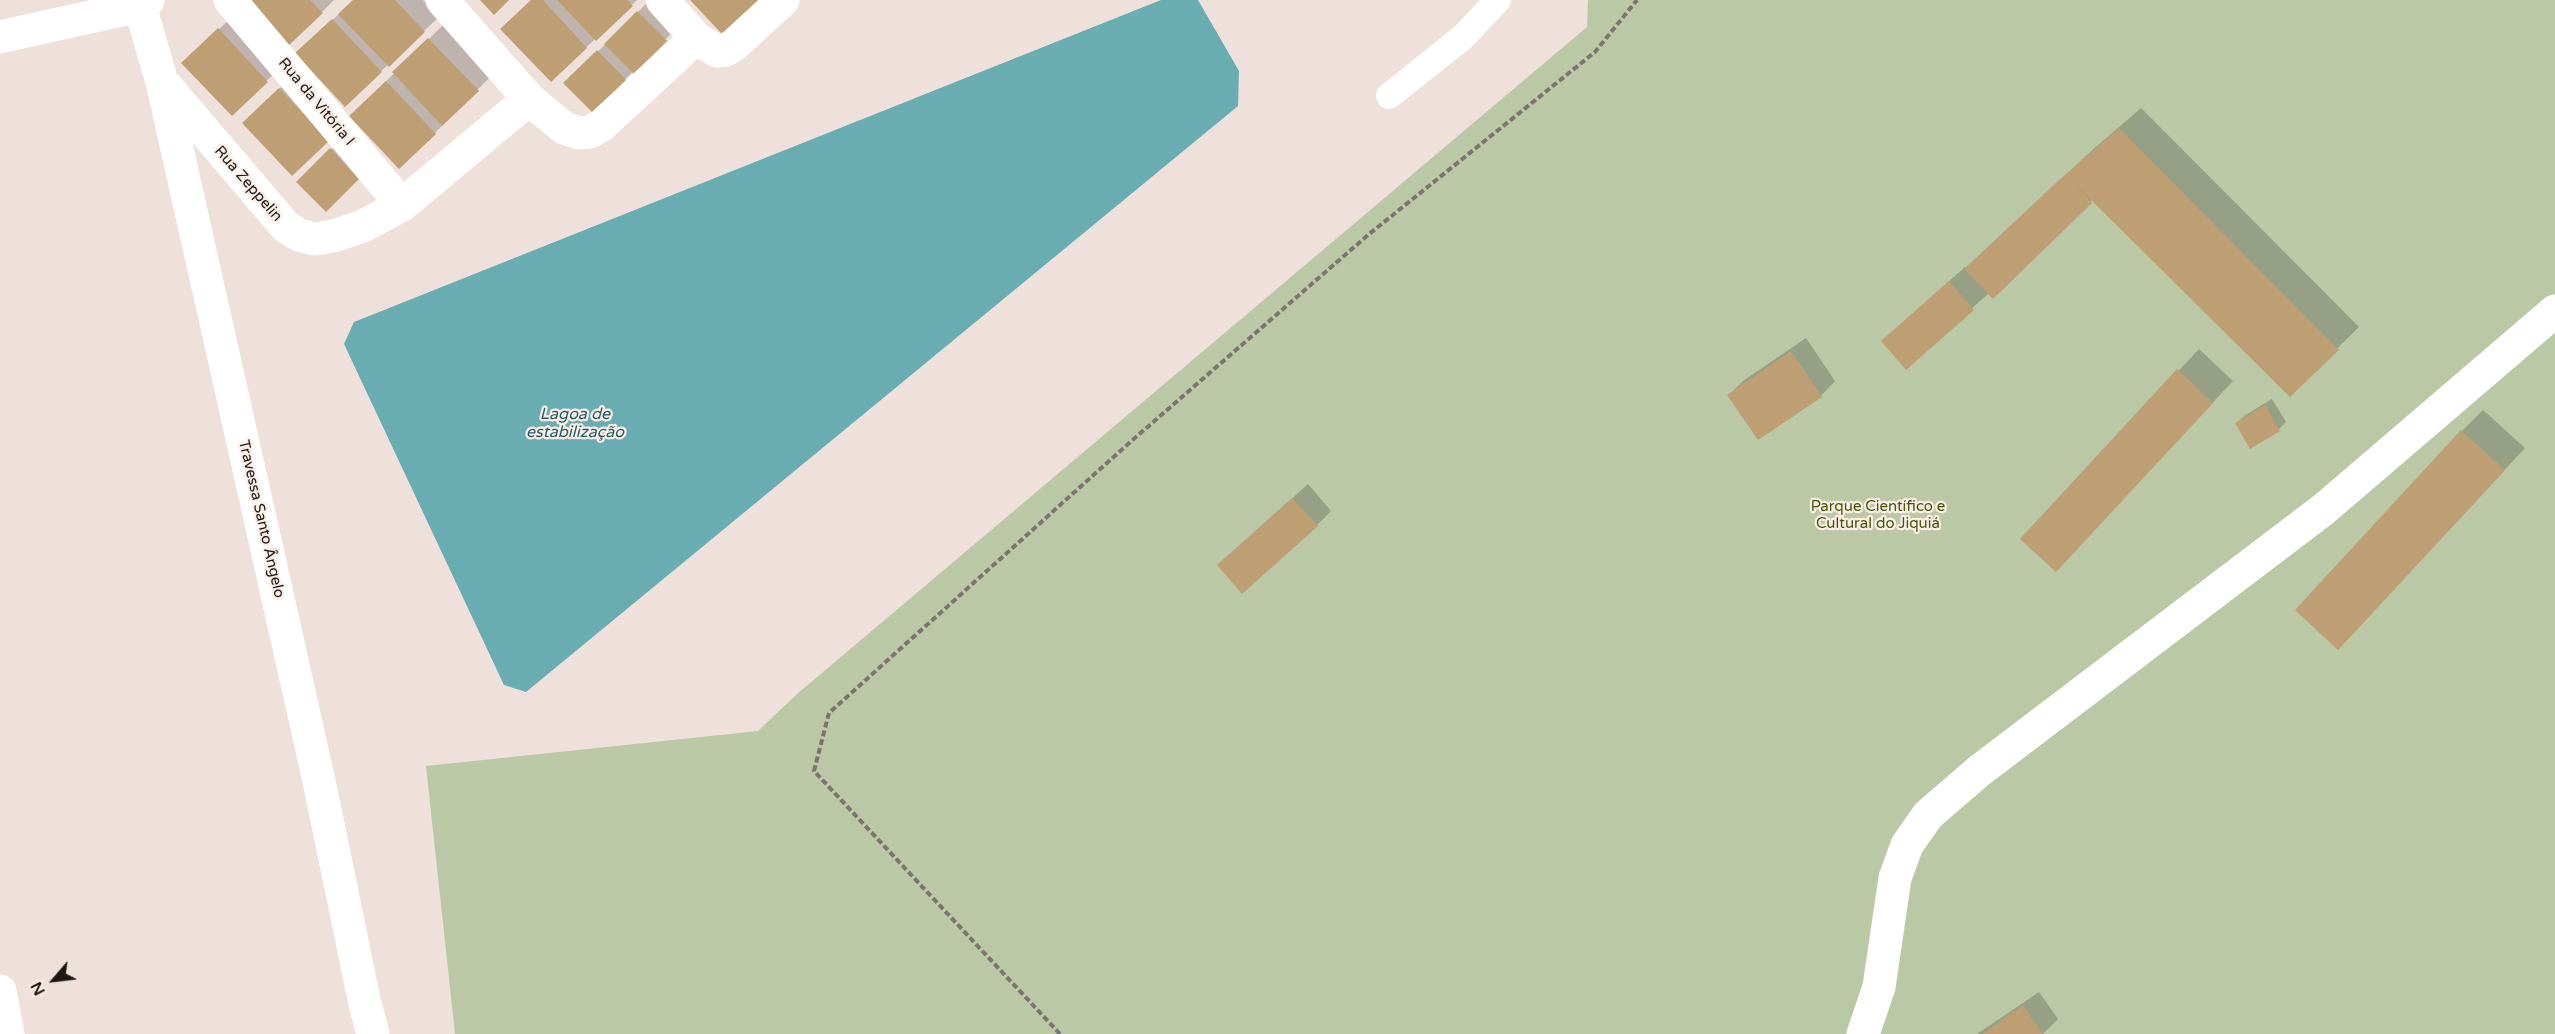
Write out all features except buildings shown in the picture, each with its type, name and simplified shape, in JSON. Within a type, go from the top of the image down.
[{"type":"street","name":"Rua da Vitória I","points":[[230,0],[402,205]]},
{"type":"street","points":[[442,0],[529,99],[564,128],[579,133],[590,132],[602,125],[707,44]]},
{"type":"street","points":[[662,0],[707,44],[726,50],[783,0]]},
{"type":"street","points":[[0,37],[144,3]]},
{"type":"street","name":"Travessa Santo Ângelo","points":[[144,3],[320,781],[373,1034]]},
{"type":"street","name":"Rua Zeppelin","points":[[162,82],[271,212],[286,227],[299,235],[315,239],[334,236],[363,226],[402,205],[529,99]]},
{"type":"street","points":[[1863,1034],[1879,987],[1894,878],[1907,845],[1928,815],[1989,764],[2324,509],[2555,311]]},
{"type":"street","points":[[0,991],[8,1034]]},
{"type":"lane","points":[[1389,96],[1463,37],[1498,0]]},
{"type":"path","points":[[1060,1034],[814,771],[829,713],[1128,444],[1350,251],[1595,52],[1637,0]]},
{"type":"green space","name":"Parque Científico e Cultural do Jiquiá","points":[[1588,0],[2555,0],[2555,1034],[455,1034],[426,766],[758,731],[797,694],[1587,27]]},
{"type":"water","name":"Lagoa de estabilização","points":[[1161,0],[1198,0],[1239,71],[1238,106],[526,692],[504,685],[344,344],[354,322]]}]
